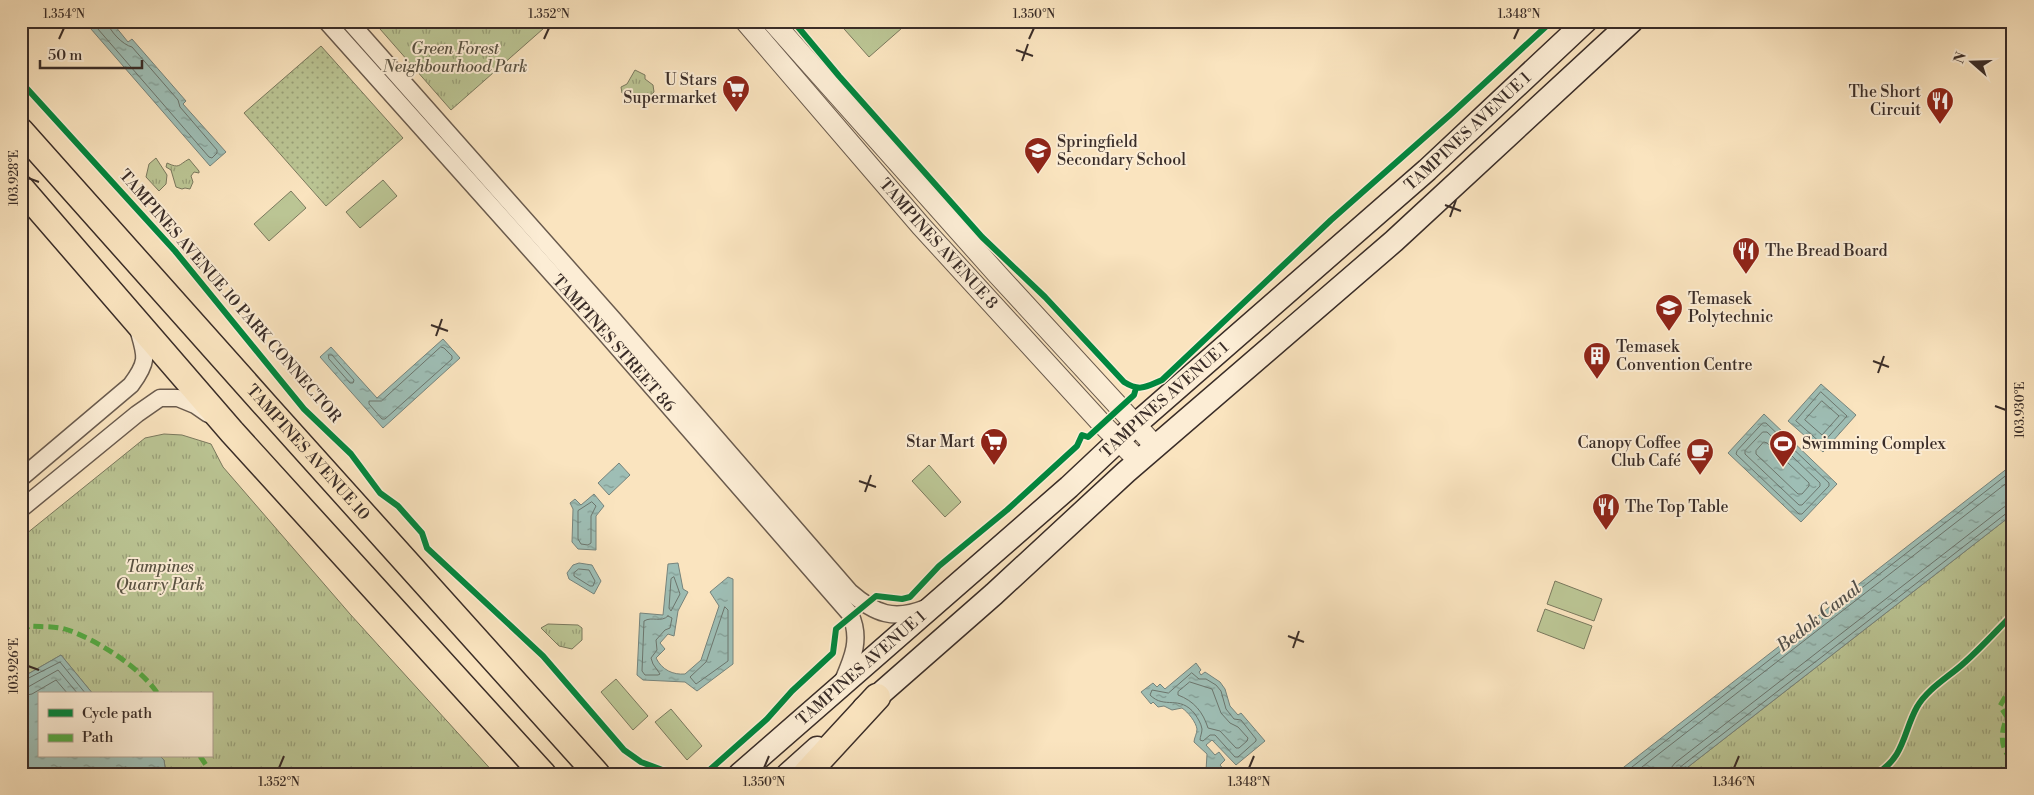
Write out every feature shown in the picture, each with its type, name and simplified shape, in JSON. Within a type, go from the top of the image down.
[{"type":"highway","points":[[806,774],[877,697]]},
{"type":"main road","name":"TAMPINES AVENUE 1","points":[[740,774],[842,683],[1044,509],[1136,425],[1373,218],[1586,21]]},
{"type":"main road","name":"TAMPINES AVENUE 1","points":[[788,774],[877,697],[1147,454],[1394,241],[1632,21]]},
{"type":"main road","name":"TAMPINES AVENUE 10","points":[[21,131],[260,400],[594,770]]},
{"type":"main road","points":[[21,188],[134,316],[232,432],[543,774]]},
{"type":"main road","points":[[1373,218],[1386,223],[1392,229],[1394,241]]},
{"type":"main road","points":[[1044,509],[1054,510],[1059,514],[1063,519],[1064,530]]},
{"type":"main road","points":[[594,770],[614,774]]},
{"type":"street","name":"TAMPINES STREET 86","points":[[326,21],[604,332],[850,614],[855,625],[854,653],[842,683]]},
{"type":"street","name":"TAMPINES STREET 86","points":[[349,21],[850,592],[864,605],[880,613],[906,614],[931,606]]},
{"type":"street","name":"TAMPINES AVENUE 8","points":[[745,21],[980,292],[1119,441],[1147,454]]},
{"type":"street","name":"TAMPINES AVENUE 8","points":[[772,21],[998,275],[1136,425],[1147,454]]},
{"type":"street","points":[[980,292],[998,275]]},
{"type":"street","points":[[21,478],[116,399],[138,376],[144,366],[145,353],[134,316]]},
{"type":"street","points":[[21,509],[136,414],[160,398],[178,398],[195,405],[232,432]]},
{"type":"green space","name":"Green Forest Neighbourhood Park","points":[[373,21],[552,21],[451,110]]},
{"type":"green space","points":[[837,21],[910,21],[869,57]]},
{"type":"green space","points":[[321,46],[403,138],[326,206],[244,113]]},
{"type":"green space","points":[[635,70],[645,75],[645,79],[653,85],[654,92],[644,101],[629,98],[622,93],[621,87],[627,84]]},
{"type":"green space","points":[[156,158],[167,175],[166,184],[159,191],[146,177],[149,164]]},
{"type":"green space","points":[[189,159],[199,173],[194,172],[191,176],[193,182],[190,189],[176,187],[171,170],[166,167],[167,163],[177,166]]},
{"type":"green space","points":[[383,180],[397,196],[360,228],[346,212]]},
{"type":"green space","points":[[291,191],[306,208],[269,241],[254,224]]},
{"type":"green space","name":"Tampines Quarry Park","points":[[164,434],[182,435],[211,444],[223,467],[350,614],[495,774],[166,774],[162,758],[212,758],[212,692],[91,692],[61,655],[21,678],[21,538],[145,438]]},
{"type":"green space","points":[[929,465],[961,502],[945,517],[912,481]]},
{"type":"green space","points":[[2013,514],[2013,774],[1679,774]]},
{"type":"green space","points":[[1555,581],[1602,599],[1594,621],[1547,604]]},
{"type":"green space","points":[[1545,609],[1592,626],[1584,649],[1537,631]]},
{"type":"green space","points":[[548,624],[578,625],[582,628],[582,640],[572,649],[559,646],[541,628]]},
{"type":"green space","points":[[616,679],[648,716],[633,730],[601,692]]},
{"type":"green space","points":[[671,709],[702,746],[687,760],[655,722]]},
{"type":"water","points":[[84,21],[111,21],[128,42],[132,39],[186,101],[183,104],[226,152],[210,166]]},
{"type":"water","points":[[443,339],[460,358],[383,428],[320,357],[331,347],[377,398]]},
{"type":"water","points":[[1821,384],[1856,415],[1823,452],[1788,421]]},
{"type":"water","name":"Swimming Complex","points":[[1764,414],[1837,484],[1801,522],[1728,453]]},
{"type":"water","points":[[619,463],[630,475],[609,495],[598,483]]},
{"type":"water","name":"Bedok Canal","points":[[2013,464],[2013,514],[1679,774],[1615,774]]},
{"type":"water","points":[[594,494],[604,506],[596,516],[596,550],[578,549],[572,542],[573,509],[570,503],[575,499],[581,505]]},
{"type":"water","points":[[579,563],[592,565],[601,581],[594,594],[569,579],[567,573],[573,565]]},
{"type":"water","points":[[678,563],[683,589],[688,592],[678,611],[674,636],[668,634],[660,643],[665,649],[656,658],[661,666],[672,673],[685,674],[701,660],[719,606],[710,592],[728,577],[733,579],[733,664],[697,691],[685,682],[643,680],[637,675],[640,613],[663,615],[668,564]]},
{"type":"water","points":[[61,655],[91,692],[38,692],[38,758],[162,758],[166,774],[21,774],[21,678]]},
{"type":"water","points":[[1196,663],[1201,670],[1199,672],[1201,675],[1205,672],[1220,682],[1225,689],[1230,706],[1238,715],[1241,713],[1265,741],[1236,765],[1212,740],[1206,745],[1215,755],[1219,752],[1225,760],[1220,765],[1226,772],[1224,774],[1220,772],[1208,774],[1206,771],[1207,754],[1194,742],[1197,729],[1187,712],[1182,708],[1172,710],[1164,706],[1158,707],[1153,702],[1151,704],[1141,692],[1153,683],[1157,687],[1160,684],[1165,689]]},
{"type":"marked path","points":[[21,633],[29,626],[68,630],[105,648],[130,665],[141,674],[156,692]]},
{"type":"marked path","points":[[2013,668],[2008,692],[2000,706],[2007,717],[2002,741],[2013,762]]},
{"type":"marked path","points":[[201,758],[212,774]]},
{"type":"cycle path","points":[[793,21],[839,76],[982,237],[1045,297],[1124,382],[1139,388],[1162,380],[1331,220],[1451,114],[1552,21]]},
{"type":"cycle path","name":"TAMPINES AVENUE 10 PARK CONNECTOR","points":[[21,82],[175,251],[304,409],[351,454],[380,493],[398,506],[422,533],[427,548],[543,656],[624,750],[641,762],[673,774]]},
{"type":"cycle path","points":[[705,774],[767,719],[792,691],[833,653],[836,629],[876,596],[902,599],[910,597],[939,566],[1007,510],[1077,446],[1082,435],[1088,437],[1134,395],[1136,388]]},
{"type":"cycle path","points":[[1876,774],[1886,767],[1898,752],[1912,716],[1921,700],[1970,657],[2013,614]]},
{"type":"place","name":"U Stars Supermarket","points":[[736,113]]},
{"type":"place","name":"The Short Circuit","points":[[1940,125]]},
{"type":"place","name":"Springfield Secondary School","points":[[1038,175]]},
{"type":"place","name":"The Bread Board","points":[[1746,275]]},
{"type":"place","name":"Temasek Polytechnic","points":[[1669,332]]},
{"type":"place","name":"Temasek Convention Centre","points":[[1597,380]]},
{"type":"place","name":"Star Mart","points":[[994,466]]},
{"type":"place","name":"Swimming Complex","points":[[1783,468]]},
{"type":"place","name":"Canopy Coffee Club Café","points":[[1700,476]]},
{"type":"place","name":"The Top Table","points":[[1606,531]]}]
